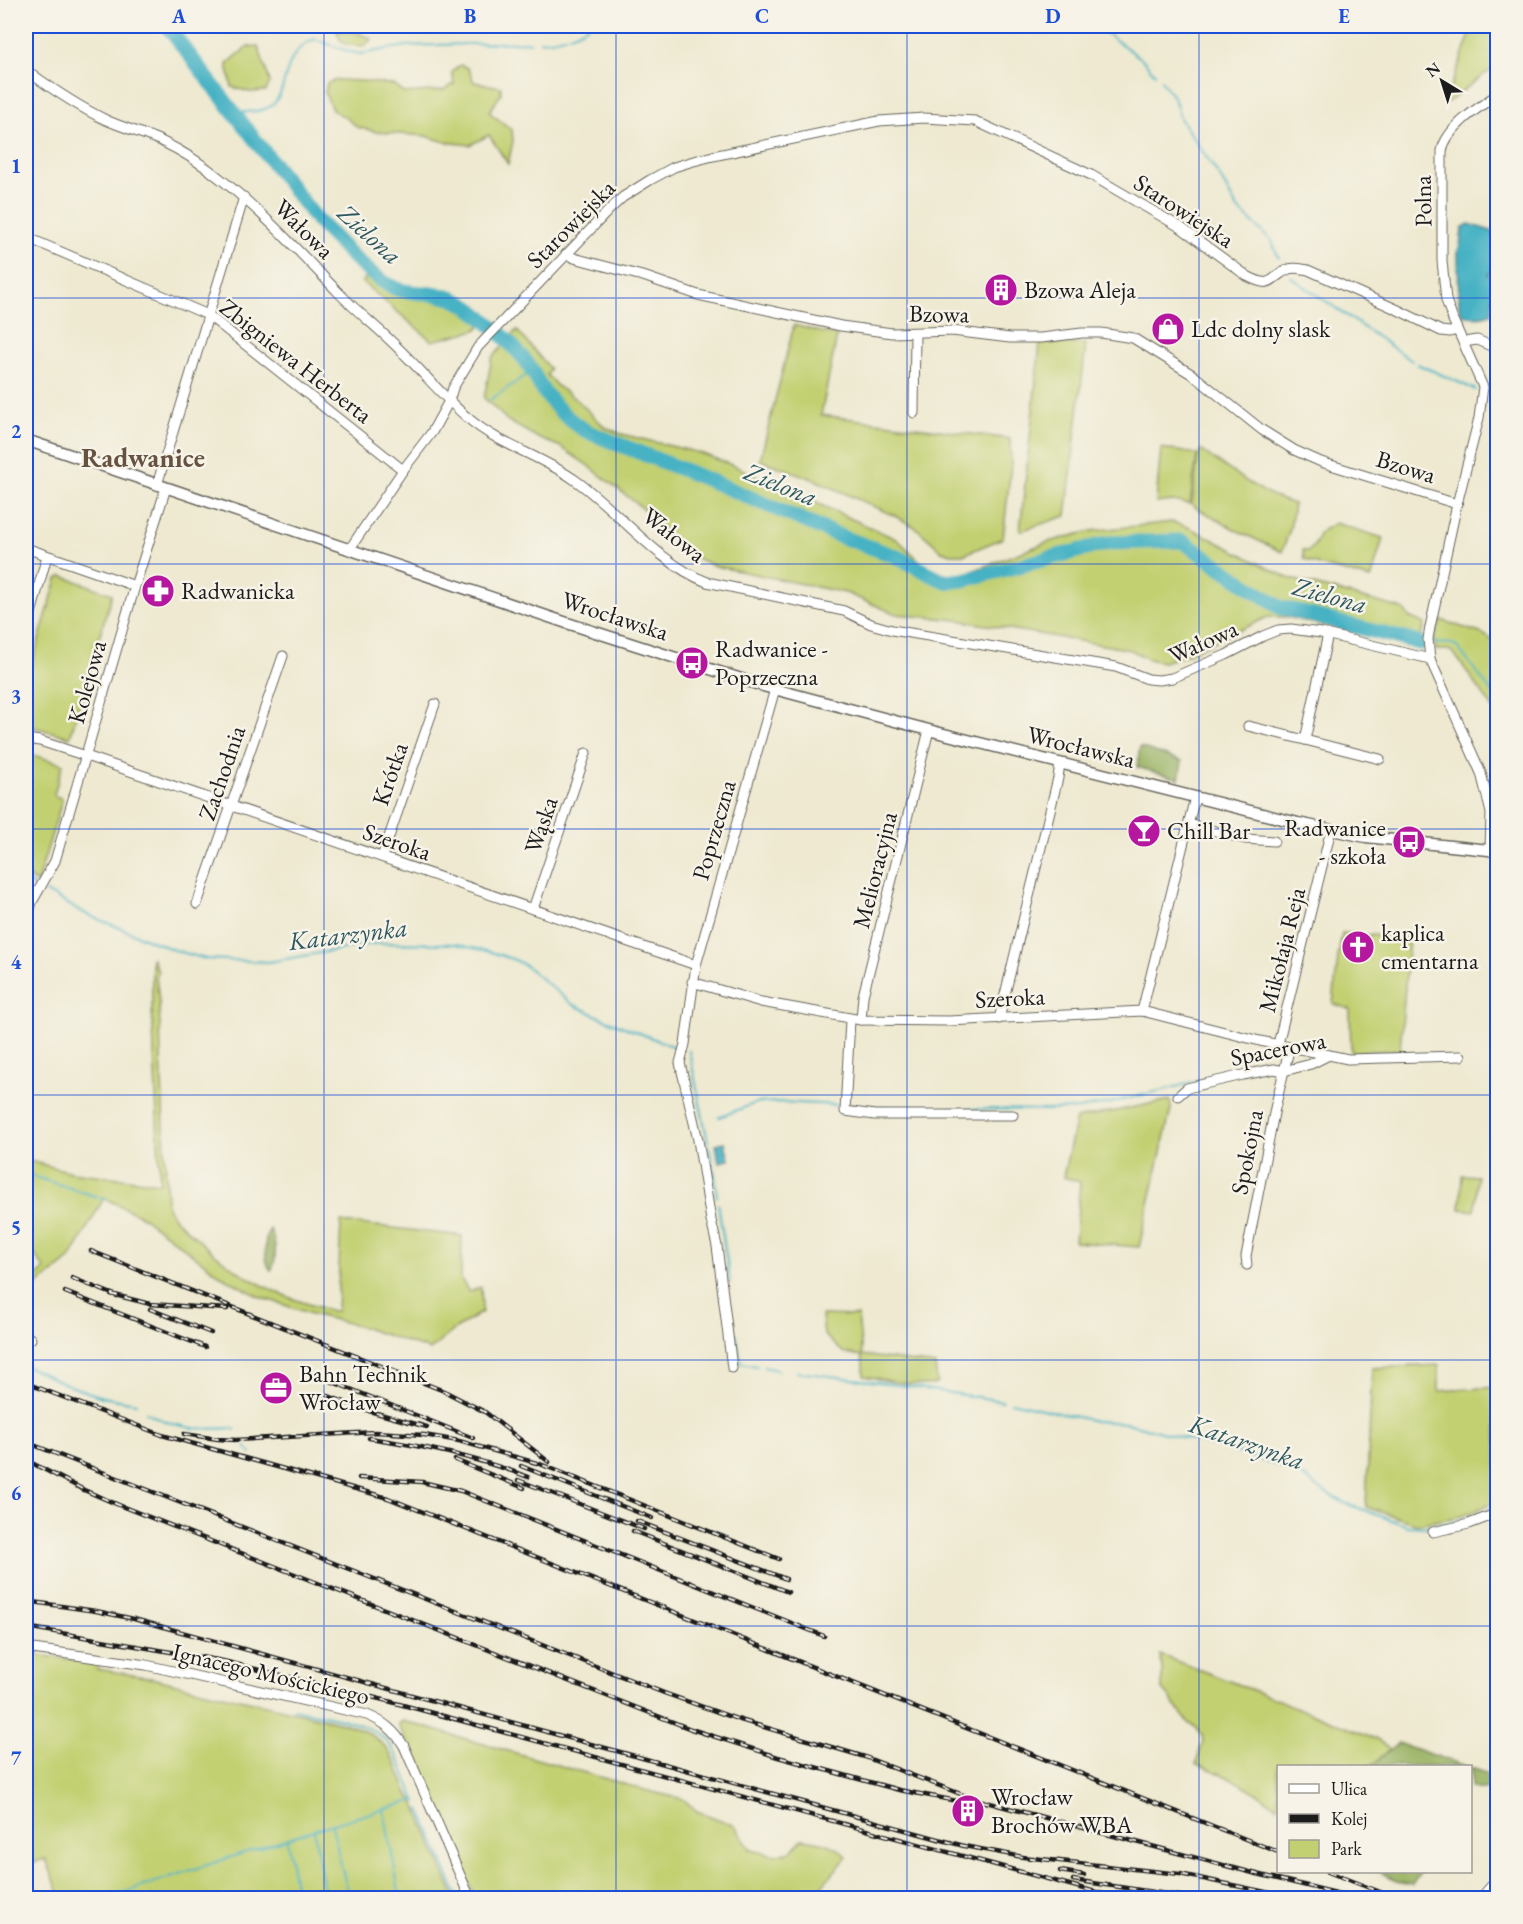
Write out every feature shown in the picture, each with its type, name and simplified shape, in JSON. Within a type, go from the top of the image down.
[{"type":"main road","name":"Wrocławska","points":[[26,440],[629,644],[775,689],[928,730],[1331,830],[1366,837],[1494,851]]},
{"type":"street","name":"Wałowa","points":[[26,70],[68,100],[109,121],[161,142],[194,160],[220,178],[279,229],[340,294],[398,347],[449,401],[484,430],[515,448],[560,469],[691,576],[706,582],[844,611],[872,624],[904,633],[1116,667],[1148,679],[1172,678],[1197,669],[1278,630],[1292,629],[1325,634],[1430,655]]},
{"type":"street","name":"Polna","points":[[1457,330],[1446,300],[1443,283],[1443,143],[1457,125],[1497,94]]},
{"type":"street","name":"Starowiejska","points":[[349,550],[403,470],[432,432],[449,401],[453,388],[475,352],[623,197],[650,180],[682,165],[713,156],[879,121],[924,118],[964,119],[985,125],[1091,175],[1180,227],[1246,276],[1257,281],[1262,283],[1271,281],[1289,269],[1308,270],[1441,331],[1457,330]]},
{"type":"street","name":"Kolejowa","points":[[26,923],[32,902],[55,861],[135,586],[208,315],[244,197]]},
{"type":"street","name":"Zbigniewa Herberta","points":[[26,237],[208,315],[403,470]]},
{"type":"street","name":"Bzowa","points":[[566,255],[646,277],[698,295],[841,326],[884,332],[952,331],[1024,338],[1082,333],[1101,333],[1133,338],[1193,375],[1262,430],[1294,450],[1321,462],[1457,504]]},
{"type":"street","points":[[1457,330],[1483,387],[1479,418],[1457,504],[1428,639],[1430,655],[1481,773],[1491,813],[1494,851]]},
{"type":"street","points":[[914,413],[915,333]]},
{"type":"street","points":[[1464,342],[1477,340],[1497,349]]},
{"type":"street","points":[[26,548],[135,586]]},
{"type":"street","points":[[26,631],[47,556]]},
{"type":"street","points":[[1305,740],[1325,634]]},
{"type":"street","name":"Zachodnia","points":[[197,904],[283,656]]},
{"type":"street","name":"Poprzeczna","points":[[732,1368],[717,1246],[698,1140],[680,1063],[685,1044],[696,965],[775,689]]},
{"type":"street","name":"Krótka","points":[[382,857],[435,704]]},
{"type":"street","points":[[1248,726],[1380,759]]},
{"type":"street","name":"Melioracyjna","points":[[861,1020],[863,996],[928,730]]},
{"type":"street","name":"Szeroka","points":[[26,739],[40,741],[86,756],[696,965]]},
{"type":"street","name":"Wąska","points":[[533,909],[586,753]]},
{"type":"street","points":[[999,1019],[1060,763]]},
{"type":"street","points":[[1142,1011],[1195,797]]},
{"type":"street","points":[[1189,824],[1245,839],[1274,841]]},
{"type":"street","name":"Mikołaja Reja","points":[[1278,1044],[1331,830]]},
{"type":"street","name":"Szeroka","points":[[692,982],[761,1002],[850,1020],[936,1022],[1142,1011],[1260,1041],[1329,1055]]},
{"type":"street","points":[[850,1020],[845,1111],[875,1115],[1013,1115]]},
{"type":"street","name":"Spokojna","points":[[1247,1265],[1246,1256],[1275,1108],[1290,1046]]},
{"type":"street","name":"Spacerowa","points":[[1178,1096],[1187,1088],[1243,1075],[1274,1070],[1284,1071],[1311,1064],[1329,1055],[1348,1059],[1461,1056]]},
{"type":"street","points":[[1433,1532],[1468,1524],[1497,1513]]},
{"type":"street","name":"Ignacego Mościckiego","points":[[26,1648],[146,1665],[377,1719],[387,1725],[404,1746],[470,1899]]},
{"type":"street","points":[[1480,1899],[1497,1878]]},
{"type":"green space","points":[[1473,26],[1497,26],[1497,67],[1445,103]]},
{"type":"green space","points":[[337,31],[354,31],[372,39],[364,46],[350,45],[341,40]]},
{"type":"green space","points":[[258,46],[270,82],[266,91],[249,92],[232,87],[227,64],[247,47]]},
{"type":"green space","points":[[460,65],[468,68],[474,82],[501,87],[501,94],[489,112],[512,130],[513,141],[508,164],[489,135],[470,145],[425,136],[377,132],[357,127],[332,110],[325,93],[327,83],[337,80],[394,85],[404,93],[444,90],[454,84],[452,72]]},
{"type":"green space","points":[[368,275],[396,293],[457,304],[473,313],[481,325],[476,330],[432,341],[362,282]]},
{"type":"green space","points":[[794,325],[837,336],[821,415],[1010,439],[1011,465],[1003,538],[965,554],[951,554],[942,551],[915,527],[895,516],[813,479],[760,460]]},
{"type":"green space","points":[[517,330],[550,369],[547,375],[605,427],[621,434],[700,453],[737,467],[898,540],[933,571],[949,576],[964,574],[1048,542],[1091,531],[1172,522],[1188,527],[1288,578],[1403,609],[1409,617],[1425,624],[1418,648],[1287,617],[1268,617],[1183,656],[1163,662],[1148,659],[1131,650],[1115,647],[957,620],[896,614],[846,593],[715,566],[691,556],[647,512],[590,467],[559,446],[540,439],[508,421],[484,398],[492,358]]},
{"type":"green space","points":[[1040,343],[1086,344],[1066,516],[1020,531]]},
{"type":"green space","points":[[1161,448],[1197,454],[1190,504],[1173,501],[1156,503]]},
{"type":"green space","points":[[1201,450],[1257,488],[1294,504],[1290,529],[1282,552],[1193,506],[1198,456]]},
{"type":"green space","points":[[1335,523],[1383,538],[1371,579],[1304,559],[1303,550],[1308,551],[1314,546],[1320,532]]},
{"type":"green space","points":[[62,576],[112,594],[70,737],[26,727],[26,683],[57,579]]},
{"type":"green space","points":[[1441,620],[1483,634],[1497,643],[1497,714],[1453,652],[1436,650],[1434,639]]},
{"type":"green space","points":[[1140,747],[1182,761],[1179,779],[1137,767]]},
{"type":"green space","points":[[26,753],[63,764],[54,794],[62,801],[37,883],[26,876]]},
{"type":"green space","points":[[1342,933],[1409,938],[1400,1050],[1351,1052],[1350,1009],[1333,1004]]},
{"type":"green space","points":[[152,957],[158,972],[156,976],[167,1204],[177,1221],[225,1262],[257,1283],[293,1299],[333,1311],[337,1311],[341,1222],[462,1236],[461,1279],[469,1292],[481,1287],[482,1312],[454,1330],[430,1350],[258,1296],[223,1277],[141,1216],[104,1198],[70,1259],[26,1294],[26,1284],[45,1269],[34,1254],[26,1251],[26,1160],[71,1172],[160,1183]]},
{"type":"green space","points":[[1170,1100],[1171,1109],[1139,1247],[1075,1242],[1080,1182],[1063,1177],[1076,1119]]},
{"type":"green space","points":[[1462,1175],[1477,1176],[1475,1211],[1460,1209]]},
{"type":"green space","points":[[270,1229],[275,1250],[275,1260],[271,1271],[265,1250],[266,1238]]},
{"type":"green space","points":[[822,1315],[858,1316],[862,1355],[935,1365],[937,1383],[921,1385],[864,1376],[862,1356],[844,1353],[824,1335]]},
{"type":"green space","points":[[1439,1365],[1439,1391],[1497,1387],[1497,1501],[1463,1516],[1417,1524],[1366,1507],[1372,1368]]},
{"type":"green space","points":[[29,1654],[98,1663],[97,1669],[151,1678],[346,1724],[372,1736],[388,1751],[393,1760],[414,1802],[455,1898],[61,1898],[46,1859],[26,1864],[26,1658],[29,1658]]},
{"type":"green space","points":[[1160,1655],[1358,1731],[1390,1749],[1372,1765],[1277,1765],[1277,1806],[1218,1772],[1196,1764],[1203,1741],[1202,1735],[1162,1690]]},
{"type":"green space","points":[[403,1721],[683,1799],[697,1811],[734,1825],[751,1850],[774,1855],[791,1851],[802,1839],[832,1846],[847,1857],[818,1890],[816,1898],[476,1898],[438,1816],[418,1762],[398,1724]]},
{"type":"green space","points":[[1398,1743],[1463,1765],[1372,1765]]},
{"type":"green space","points":[[1472,1768],[1495,1776],[1492,1789],[1472,1787]]},
{"type":"green space","points":[[1382,1873],[1420,1873],[1412,1885],[1396,1882]]},
{"type":"water","points":[[1469,224],[1492,231],[1497,239],[1496,271],[1493,269],[1488,274],[1494,282],[1492,310],[1491,314],[1480,317],[1462,314],[1459,308],[1458,250],[1463,227]]},
{"type":"water","points":[[725,1142],[729,1160],[719,1162],[716,1144]]},
{"type":"waterway","name":"Zielona","points":[[167,26],[317,220],[355,259],[377,277],[397,289],[448,297],[475,312],[523,357],[544,392],[558,409],[588,432],[842,537],[895,556],[946,582],[964,580],[1109,543],[1182,541],[1279,607],[1420,643]]},
{"type":"waterway","points":[[540,41],[566,37],[588,26]]},
{"type":"waterway","points":[[1096,26],[1142,59],[1155,74]]},
{"type":"waterway","points":[[234,113],[259,111],[275,102],[280,95],[295,54],[315,39],[360,54],[406,46],[530,42]]},
{"type":"waterway","points":[[1161,80],[1174,98],[1181,120],[1220,177],[1237,208],[1271,240],[1279,258]]},
{"type":"waterway","points":[[1291,277],[1412,361]]},
{"type":"waterway","points":[[1417,364],[1476,390]]},
{"type":"waterway","points":[[490,400],[532,371]]},
{"type":"waterway","points":[[1489,394],[1498,396]]},
{"type":"waterway","name":"Zielona","points":[[1432,643],[1453,644],[1458,648],[1498,700]]},
{"type":"waterway","name":"Katarzynka","points":[[26,881],[34,886]]},
{"type":"waterway","name":"Katarzynka","points":[[46,892],[88,915],[174,950],[206,959],[269,962],[377,943],[455,944],[491,952],[526,966],[572,1004],[604,1019],[679,1047]]},
{"type":"waterway","name":"Katarzynka","points":[[689,1051],[715,1176],[717,1197]]},
{"type":"waterway","points":[[1260,1067],[1275,1064]]},
{"type":"waterway","points":[[852,1106],[1079,1109],[1228,1074]]},
{"type":"waterway","points":[[719,1117],[756,1103],[839,1105]]},
{"type":"waterway","points":[[26,1174],[107,1200]]},
{"type":"waterway","name":"Katarzynka","points":[[718,1204],[730,1282]]},
{"type":"waterway","name":"Katarzynka","points":[[736,1333],[741,1363],[757,1366]]},
{"type":"waterway","points":[[26,1366],[102,1397],[136,1403]]},
{"type":"waterway","name":"Katarzynka","points":[[764,1367],[778,1370]]},
{"type":"waterway","name":"Katarzynka","points":[[797,1372],[1003,1401]]},
{"type":"waterway","name":"Katarzynka","points":[[1011,1402],[1095,1421],[1127,1423],[1244,1454],[1291,1471],[1347,1504],[1408,1526],[1423,1527],[1456,1522],[1477,1516],[1498,1506]]},
{"type":"waterway","points":[[146,1412],[178,1425],[235,1430]]},
{"type":"waterway","points":[[245,1446],[251,1454]]},
{"type":"waterway","points":[[294,1709],[350,1721],[376,1732],[394,1751],[417,1802]]},
{"type":"waterway","points":[[107,1898],[313,1830],[415,1800]]},
{"type":"waterway","points":[[420,1809],[458,1898]]},
{"type":"waterway","points":[[384,1810],[400,1898]]},
{"type":"waterway","points":[[332,1826],[349,1898]]},
{"type":"waterway","points":[[314,1830],[325,1898]]},
{"type":"waterway","points":[[287,1839],[297,1898]]},
{"type":"waterway","points":[[273,1898],[295,1891]]},
{"type":"railway","points":[[91,1251],[444,1391],[485,1412],[549,1462]]},
{"type":"railway","points":[[72,1278],[117,1296]]},
{"type":"railway","points":[[65,1292],[205,1347]]},
{"type":"railway","points":[[111,1294],[150,1304],[227,1309]]},
{"type":"railway","points":[[150,1309],[211,1333]]},
{"type":"railway","points":[[328,1380],[473,1438]]},
{"type":"railway","points":[[26,1383],[162,1435],[388,1498],[1277,1852]]},
{"type":"railway","points":[[323,1394],[369,1411],[427,1427]]},
{"type":"railway","points":[[184,1434],[236,1440],[375,1432],[424,1435],[459,1441],[540,1464],[779,1559]]},
{"type":"railway","points":[[369,1438],[450,1453],[528,1477]]},
{"type":"railway","points":[[26,1442],[664,1693],[737,1719],[865,1757],[971,1798],[1253,1873],[1357,1898]]},
{"type":"railway","points":[[26,1460],[121,1506],[691,1729],[778,1757],[899,1790],[962,1802]]},
{"type":"railway","points":[[455,1460],[524,1488]]},
{"type":"railway","points":[[521,1466],[652,1518]]},
{"type":"railway","points":[[359,1478],[422,1482],[461,1491],[824,1636]]},
{"type":"railway","points":[[518,1480],[644,1529]]},
{"type":"railway","points":[[637,1521],[786,1579]]},
{"type":"railway","points":[[633,1531],[788,1592]]},
{"type":"railway","points":[[26,1601],[134,1619],[964,1846],[1023,1857],[1180,1874],[1294,1898]]},
{"type":"railway","points":[[26,1627],[223,1661],[388,1701],[1118,1898]]},
{"type":"railway","points":[[1060,1871],[1084,1875]]},
{"type":"railway","points":[[1331,1873],[1396,1898]]},
{"type":"railway","points":[[1073,1880],[1193,1898]]},
{"type":"place","name":"Bzowa Aleja","points":[[1001,290]]},
{"type":"place","name":"Ldc dolny slask","points":[[1168,329]]},
{"type":"place","name":"Radwanicka","points":[[158,591]]},
{"type":"place","name":"Radwanice - Poprzeczna","points":[[692,663]]},
{"type":"place","name":"Chill Bar","points":[[1144,831]]},
{"type":"place","name":"Radwanice - szkoła","points":[[1409,842]]},
{"type":"place","name":"kaplica cmentarna","points":[[1358,947]]},
{"type":"place","name":"Bahn Technik Wrocław","points":[[276,1388]]},
{"type":"place","name":"Wrocław Brochów WBA","points":[[968,1811]]},
{"type":"district","name":"Radwanice","points":[[143,458]]}]
